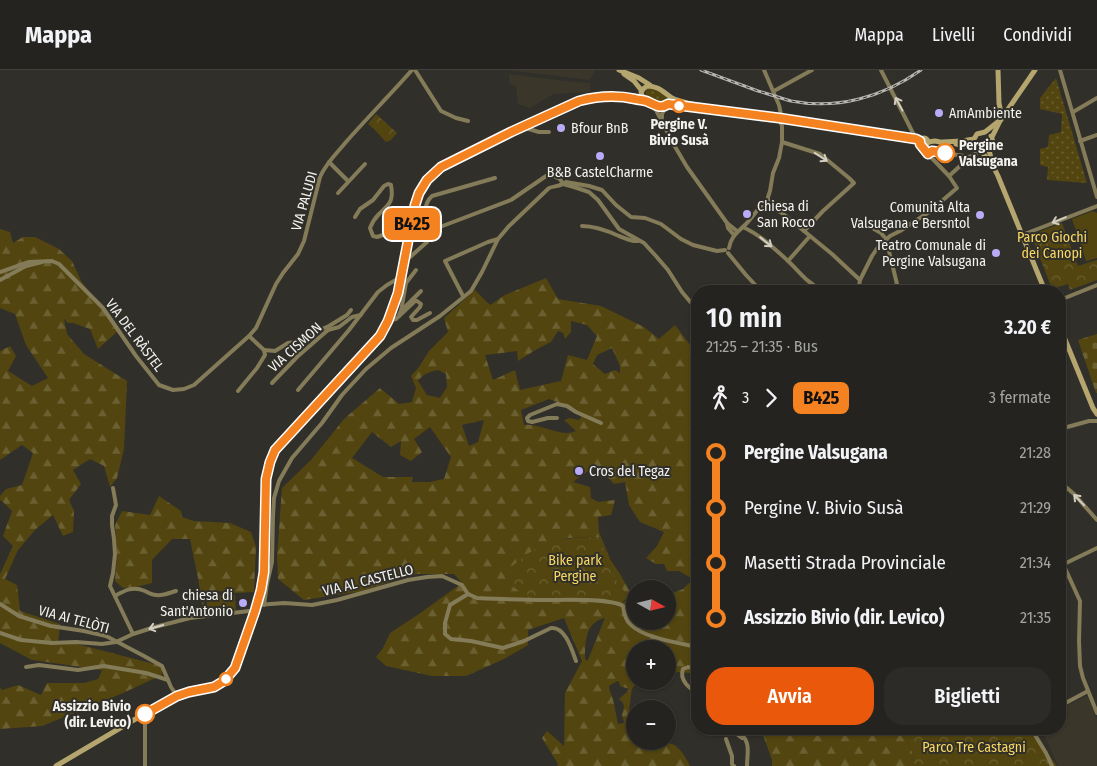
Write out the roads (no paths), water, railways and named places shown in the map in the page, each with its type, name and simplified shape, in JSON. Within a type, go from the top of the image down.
[{"type":"main road","points":[[998,70],[1001,119]]},
{"type":"main road","points":[[1035,70],[1001,119],[992,138],[992,145],[989,150],[993,166],[1043,285]]},
{"type":"main road","points":[[621,71],[639,78],[667,93],[670,97],[714,110]]},
{"type":"main road","points":[[621,71],[634,80],[642,92],[642,97],[649,103]]},
{"type":"main road","points":[[631,98],[635,98],[647,86],[652,86]]},
{"type":"main road","points":[[56,766],[177,696],[214,687],[224,681],[235,668],[261,590],[264,572],[266,479],[270,462],[275,450],[281,443],[380,336],[396,303],[419,193],[427,180],[441,167],[579,101],[606,96],[631,98],[660,107],[667,105],[782,119],[920,142],[926,146],[928,142],[974,139]]},
{"type":"main road","points":[[667,105],[670,102],[670,97]]},
{"type":"main road","points":[[993,166],[973,142],[977,134],[985,132],[1001,119]]},
{"type":"main road","points":[[985,132],[992,138]]},
{"type":"main road","points":[[942,142],[965,145],[979,150],[989,150]]},
{"type":"main road","points":[[1066,342],[1097,414]]},
{"type":"street","points":[[414,70],[441,111],[468,121]]},
{"type":"street","name":"VIA PALUDI","points":[[249,336],[256,328],[276,284],[298,254],[304,241],[320,177],[329,162],[414,70]]},
{"type":"street","points":[[764,70],[774,91],[782,119],[782,142],[779,158],[773,173],[768,201],[771,207]]},
{"type":"street","points":[[859,285],[872,256],[886,239],[929,212],[957,188],[920,142],[881,70]]},
{"type":"street","points":[[1060,70],[1080,141],[1096,188],[1097,197]]},
{"type":"street","points":[[774,91],[810,71]]},
{"type":"street","points":[[1072,112],[1097,98]]},
{"type":"street","points":[[649,103],[656,110],[687,167],[727,223],[737,231]]},
{"type":"street","points":[[663,123],[662,114],[667,105]]},
{"type":"street","points":[[522,127],[539,132],[549,132]]},
{"type":"street","points":[[1080,141],[1097,135]]},
{"type":"street","points":[[782,142],[820,154],[854,183],[822,212],[804,232]]},
{"type":"street","points":[[949,176],[979,150]]},
{"type":"street","points":[[928,154],[932,151],[970,157]]},
{"type":"street","points":[[329,162],[348,181]]},
{"type":"street","points":[[338,193],[366,164]]},
{"type":"street","points":[[405,259],[410,258],[427,242],[432,230],[511,200],[549,174],[553,174],[563,184],[589,192],[598,200],[619,229],[644,243],[655,255],[691,303]]},
{"type":"street","points":[[432,230],[425,208],[432,196],[495,178]]},
{"type":"street","points":[[264,605],[272,562],[274,498],[279,481],[292,458],[322,423],[342,395],[366,369],[391,348],[457,303],[471,291],[498,240],[508,226],[549,188],[566,182],[602,190],[616,205],[631,216],[645,218],[661,224],[681,239],[694,245],[717,251],[727,250]]},
{"type":"street","points":[[355,217],[360,209],[374,200],[384,186],[388,184],[391,185],[392,189],[391,200],[389,205],[377,216],[370,228],[373,236],[383,235],[404,221],[415,205]]},
{"type":"street","points":[[1022,235],[1097,206]]},
{"type":"street","points":[[727,250],[730,241],[737,231],[743,227],[760,207],[771,207],[782,213],[832,254],[860,280]]},
{"type":"street","points":[[727,223],[728,228],[734,235]]},
{"type":"street","points":[[582,226],[618,235],[634,242],[638,241]]},
{"type":"street","points":[[743,227],[752,231],[788,261],[812,285]]},
{"type":"street","points":[[874,229],[886,239],[896,285]]},
{"type":"street","points":[[788,261],[810,236]]},
{"type":"street","points":[[463,296],[444,260],[488,242],[498,240]]},
{"type":"street","points":[[727,250],[755,285]]},
{"type":"street","name":"VIA DEL RÀSTEL","points":[[0,272],[24,263],[52,261],[59,264],[103,308],[136,356],[159,385],[173,390],[184,389],[194,385],[249,336]]},
{"type":"street","points":[[0,280],[26,266],[44,262]]},
{"type":"street","points":[[396,319],[400,311],[406,283],[416,270]]},
{"type":"street","name":"VIA CISMON","points":[[298,390],[378,292],[401,277]]},
{"type":"street","points":[[1066,298],[1097,285]]},
{"type":"street","points":[[400,311],[421,291]]},
{"type":"street","points":[[388,321],[396,319],[415,301],[421,304],[411,317],[414,320],[430,313]]},
{"type":"street","points":[[249,336],[264,350],[275,351],[288,343],[307,340],[316,332],[347,315],[351,310]]},
{"type":"street","name":"VIA CISMON","points":[[272,384],[297,357],[328,330],[339,327],[352,317],[361,315]]},
{"type":"street","points":[[238,391],[262,361],[265,355],[264,350]]},
{"type":"street","points":[[557,418],[528,421],[530,415],[557,404],[566,406],[601,423]]},
{"type":"street","points":[[1066,426],[1097,421]]},
{"type":"street","points":[[1066,487],[1097,520]]},
{"type":"street","points":[[113,488],[116,505],[112,516],[115,554],[110,586],[134,634]]},
{"type":"street","points":[[1066,563],[1097,548]]},
{"type":"street","points":[[1066,572],[1080,601],[1080,666],[1097,713]]},
{"type":"street","name":"VIA AL CASTELLO","points":[[257,605],[284,603],[312,605],[408,580],[442,576],[462,585],[468,594],[477,598],[578,600],[618,604],[623,606],[628,623],[635,629],[653,637],[691,645]]},
{"type":"street","points":[[115,596],[125,590],[134,588],[163,596],[176,591]]},
{"type":"street","points":[[468,594],[450,606],[445,634],[451,638],[503,648],[524,641],[551,628],[556,628],[559,629],[570,644],[576,660]]},
{"type":"street","name":"VIA AI TELÒTI","points":[[0,604],[19,616],[51,626],[106,636],[162,666],[177,696]]},
{"type":"street","points":[[0,633],[21,640],[102,644],[116,642],[134,634],[190,618],[255,611]]},
{"type":"street","points":[[26,666],[39,665],[78,670],[104,666],[146,673],[168,680]]},
{"type":"street","points":[[691,668],[683,669],[681,675],[691,688]]},
{"type":"street","points":[[1066,703],[1088,691]]},
{"type":"street","points":[[145,714],[145,766]]},
{"type":"street","points":[[741,735],[748,745],[747,766]]},
{"type":"street","points":[[741,735],[746,740]]},
{"type":"street","points":[[1035,735],[1052,766]]},
{"type":"street","points":[[726,739],[734,766]]},
{"type":"railway","points":[[701,70],[791,101],[825,104],[859,99],[875,94],[891,88],[921,70]]},
{"type":"place","name":"Pergine V. Bivio Susà","points":[[679,106]]},
{"type":"place","name":"AmAmbiente","points":[[939,113]]},
{"type":"place","name":"Bfour BnB","points":[[561,128]]},
{"type":"place","name":"Pergine Valsugana","points":[[945,153]]},
{"type":"place","name":"B&B CastelCharme","points":[[600,156]]},
{"type":"place","name":"Chiesa di San Rocco","points":[[747,214]]},
{"type":"place","name":"Comunità Alta Valsugana e Bersntol","points":[[980,215]]},
{"type":"place","name":"Teatro Comunale di Pergine Valsugana","points":[[996,253]]},
{"type":"place","name":"Cros del Tegaz","points":[[579,471]]},
{"type":"place","name":"chiesa di Sant'Antonio","points":[[243,603]]},
{"type":"place","name":"Assizzio Bivio (dir. Levico)","points":[[145,714]]},
{"type":"park label","name":"Parco Giochi dei Canopi","points":[[1052,246]]},
{"type":"park label","name":"Bike park Pergine","points":[[575,568]]},
{"type":"park label","name":"Parco Tre Castagni","points":[[974,747]]}]
